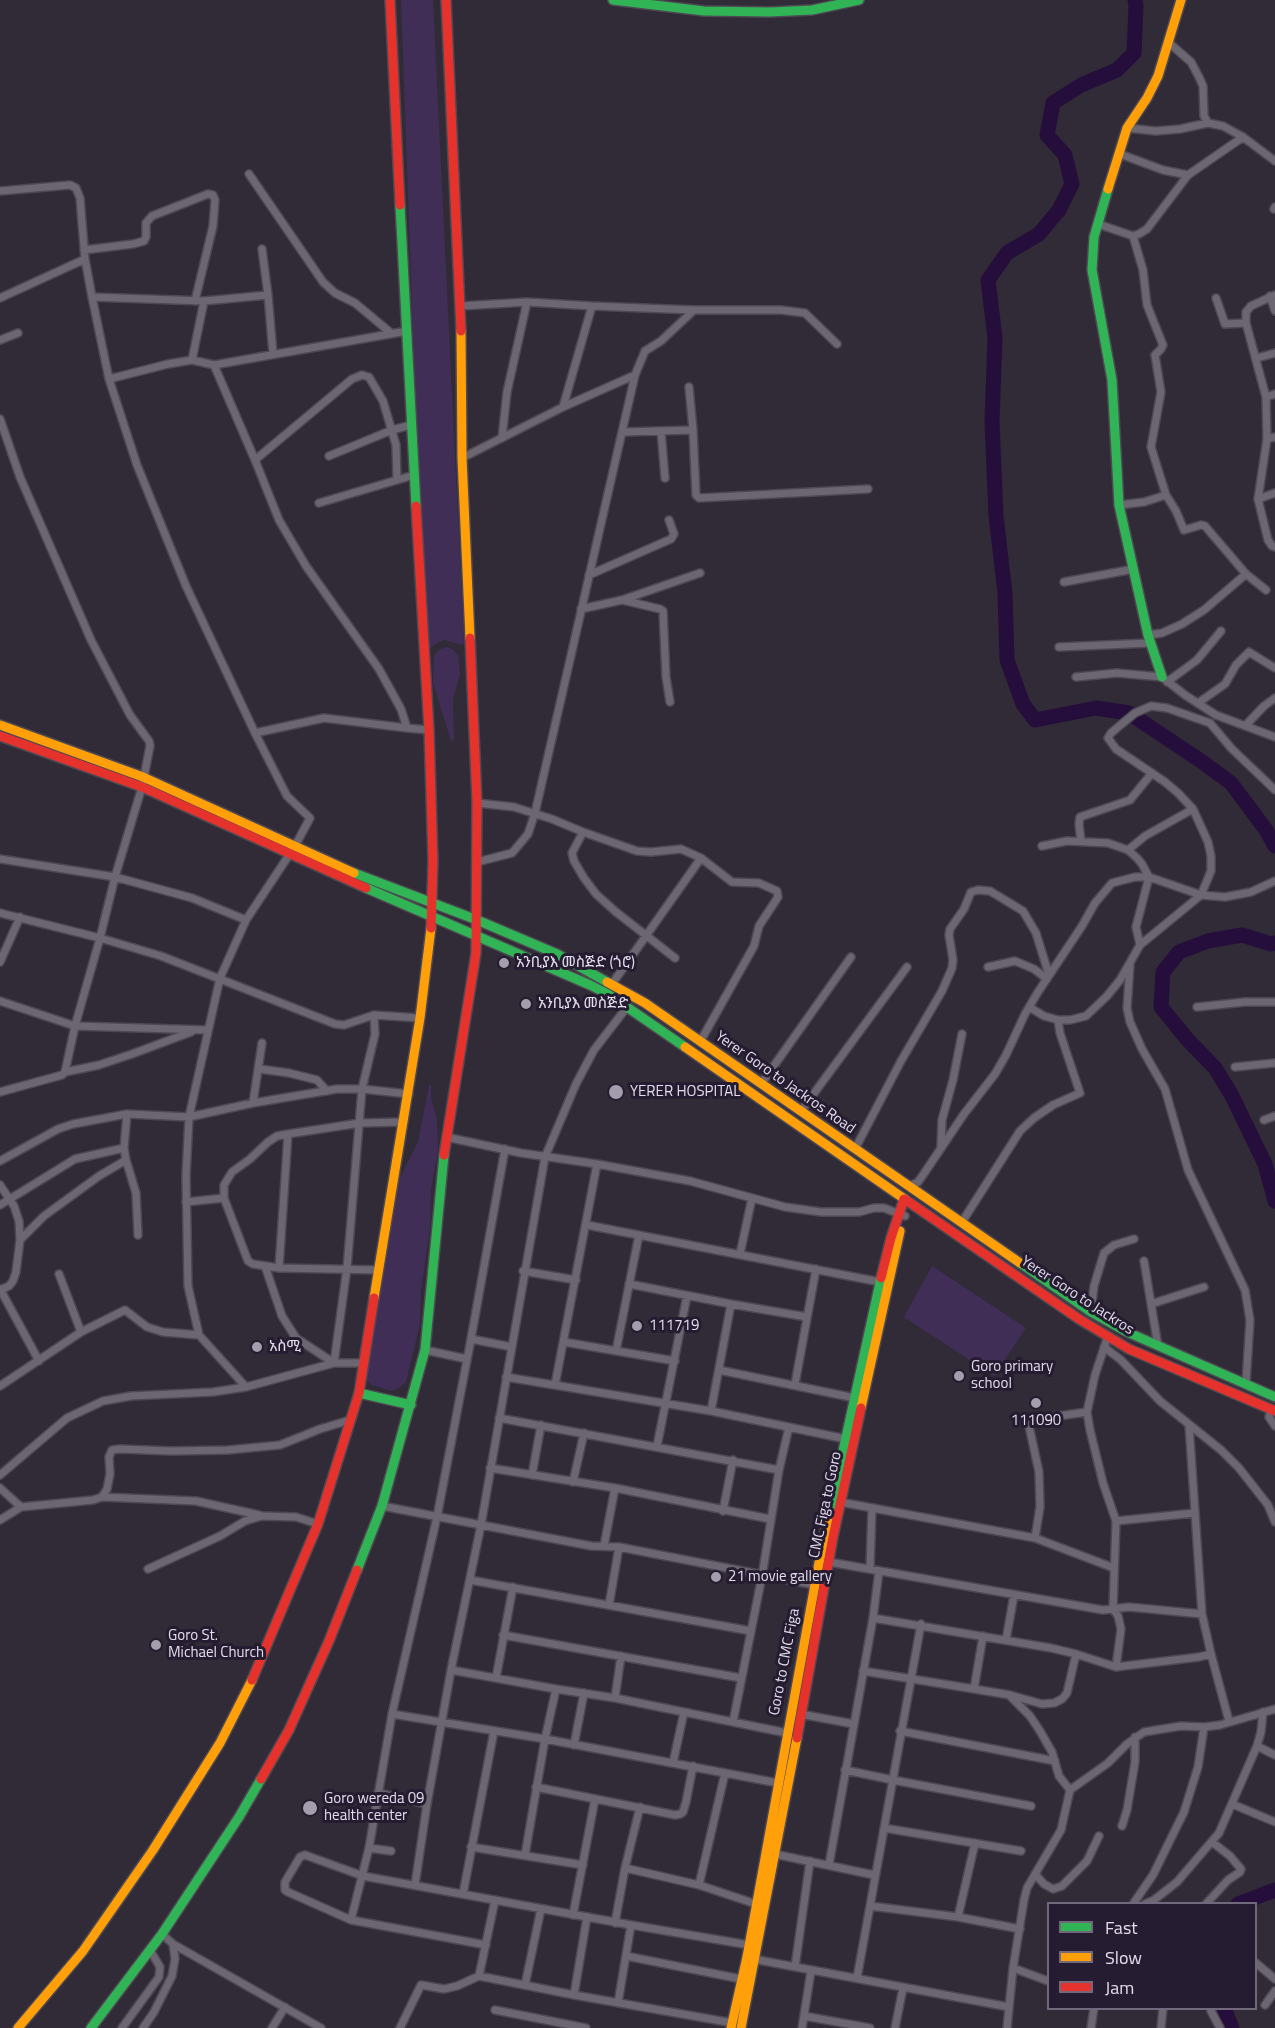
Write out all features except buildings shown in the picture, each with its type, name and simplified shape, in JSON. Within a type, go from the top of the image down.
[{"type":"main road","points":[[18,2028],[83,1952],[153,1850],[220,1743],[252,1680],[297,1577],[318,1524],[359,1393],[420,1018],[430,942],[433,861],[429,730],[390,0]]},
{"type":"main road","points":[[91,2028],[162,1934],[239,1817],[289,1730],[329,1641],[382,1506],[425,1350],[446,1137],[476,953],[477,920],[477,803],[462,458],[461,306],[446,0]]},
{"type":"main road","points":[[613,0],[704,11],[759,12],[812,9],[859,0]]},
{"type":"main road","points":[[1165,679],[1149,639],[1119,505],[1112,380],[1092,270],[1094,237],[1127,128],[1147,98],[1158,76],[1181,0]]},
{"type":"main road","points":[[1,728],[143,777],[293,850]]},
{"type":"main road","points":[[1,728],[293,850]]},
{"type":"main road","name":"Yerer Goro to Jackros Road","points":[[293,850],[477,920],[557,954],[612,984],[645,1003],[855,1149],[915,1186],[962,1222],[1091,1312],[1158,1346],[1275,1397]]},
{"type":"main road","name":"Yerer Goro to Jackros","points":[[293,850],[430,916],[590,985],[627,1007],[907,1201],[1108,1336],[1129,1349],[1273,1410]]},
{"type":"main road","name":"CMC Figa to Goro","points":[[735,2026],[753,1959],[774,1854],[779,1805],[800,1714],[846,1460],[902,1214],[915,1186]]},
{"type":"main road","name":"Goro to CMC Figa","points":[[735,2026],[741,1979],[779,1805],[778,1783],[815,1585],[846,1460],[846,1439],[880,1282],[902,1214]]},
{"type":"main road","points":[[359,1393],[411,1405]]},
{"type":"street","points":[[1168,42],[1191,62],[1199,77],[1203,86],[1204,116],[1208,123]]},
{"type":"street","points":[[1127,128],[1164,130],[1208,123],[1222,126],[1243,137],[1275,161]]},
{"type":"street","points":[[1098,224],[1133,236],[1147,229],[1188,176],[1243,137]]},
{"type":"street","points":[[1120,154],[1163,170],[1188,176]]},
{"type":"street","points":[[249,174],[323,282],[335,293],[355,303],[392,333]]},
{"type":"street","points":[[0,191],[70,185],[76,188],[80,198],[85,259],[92,297],[109,379],[124,429],[160,525],[255,733],[287,796],[310,818],[293,850],[246,920],[220,978],[189,1117],[186,1202],[188,1286],[199,1335],[246,1387]]},
{"type":"street","points":[[84,250],[144,241],[146,224],[153,216],[213,195],[215,200],[213,226],[195,301]]},
{"type":"street","points":[[1133,236],[1143,270],[1147,305],[1163,345],[1155,355],[1161,392],[1151,447],[1166,495],[1184,530],[1205,526],[1246,574],[1266,590]]},
{"type":"street","points":[[262,249],[273,354]]},
{"type":"street","points":[[0,298],[85,259]]},
{"type":"street","points":[[92,297],[204,301],[268,295]]},
{"type":"street","points":[[1275,311],[1273,296],[1251,306],[1246,312],[1246,323],[1266,397],[1271,438],[1258,499],[1268,540],[1275,547]]},
{"type":"street","points":[[1216,298],[1225,324],[1246,323]]},
{"type":"street","points":[[192,360],[204,301]]},
{"type":"street","points":[[461,306],[527,302],[694,310],[781,310],[805,313],[837,344]]},
{"type":"street","points":[[502,438],[507,392],[527,302]]},
{"type":"street","points":[[563,407],[592,306]]},
{"type":"street","points":[[477,862],[512,853],[528,834],[535,813],[635,375],[645,351],[661,341],[694,310]]},
{"type":"street","points":[[109,379],[192,360],[213,365],[407,331]]},
{"type":"street","points":[[0,340],[18,333]]},
{"type":"street","points":[[1257,358],[1275,353]]},
{"type":"street","points":[[213,365],[279,520],[306,566],[379,669],[401,708],[407,728]]},
{"type":"street","points":[[462,458],[563,407],[635,375]]},
{"type":"street","points":[[255,460],[358,376],[369,377],[383,401],[392,430],[396,445],[397,480]]},
{"type":"street","points":[[689,387],[696,495],[699,498],[868,489]]},
{"type":"street","points":[[1266,397],[1275,394]]},
{"type":"street","points":[[0,419],[20,477],[91,640],[130,716],[149,741],[150,751],[75,1026],[65,1072]]},
{"type":"street","points":[[329,456],[392,430],[411,425]]},
{"type":"street","points":[[661,430],[666,478]]},
{"type":"street","points":[[623,432],[693,430]]},
{"type":"street","points":[[319,504],[414,475]]},
{"type":"street","points":[[1258,499],[1275,494]]},
{"type":"street","points":[[1119,505],[1144,502],[1166,495]]},
{"type":"street","points":[[589,575],[671,539],[674,534],[669,520]]},
{"type":"street","points":[[1064,582],[1134,569]]},
{"type":"street","points":[[581,609],[622,600],[700,573]]},
{"type":"street","points":[[1059,647],[1149,639],[1182,624],[1204,610],[1246,574]]},
{"type":"street","points":[[622,600],[663,611],[666,677],[670,702]]},
{"type":"street","points":[[1165,679],[1197,660],[1221,631]]},
{"type":"street","points":[[1198,703],[1225,684],[1236,665],[1249,652],[1275,668]]},
{"type":"street","points":[[1076,677],[1117,673],[1165,679],[1216,715],[1275,737]]},
{"type":"street","points":[[1246,725],[1275,698]]},
{"type":"street","points":[[1029,1007],[1044,1016],[1058,1020],[1086,1016],[1120,980],[1140,945],[1201,895],[1211,871],[1211,856],[1203,830],[1193,809],[1178,793],[1110,743],[1108,738],[1135,713],[1151,706],[1158,706],[1210,723],[1232,749],[1275,790]]},
{"type":"street","points":[[1210,723],[1216,715]]},
{"type":"street","points":[[255,733],[324,718],[429,730]]},
{"type":"street","points":[[1081,841],[1080,817],[1130,800],[1152,773]]},
{"type":"street","points":[[477,803],[513,807],[535,813],[637,851],[681,849],[701,858],[732,882],[759,883],[777,891],[778,897],[759,926],[754,946],[700,1042]]},
{"type":"street","points":[[1128,850],[1145,836],[1193,809]]},
{"type":"street","points":[[583,832],[572,853],[584,878],[596,894],[646,937],[675,958]]},
{"type":"street","points":[[1042,846],[1081,841],[1108,843],[1128,850],[1142,864],[1149,877],[1136,927],[1140,945]]},
{"type":"street","points":[[612,984],[701,858]]},
{"type":"street","points":[[0,859],[115,877],[192,898],[246,920]]},
{"type":"street","points":[[915,1186],[964,1114],[995,1074],[1029,1007],[1095,903],[1112,883],[1134,877],[1149,877],[1201,895],[1238,896],[1275,881]]},
{"type":"street","points":[[855,1149],[901,1061],[945,985],[953,960],[950,928],[964,909],[971,892],[990,891],[1023,910],[1036,933],[1048,977]]},
{"type":"street","points":[[0,913],[161,956],[335,1024],[344,1025],[374,1015],[420,1018]]},
{"type":"street","points":[[0,962],[20,917]]},
{"type":"street","points":[[761,1084],[851,957]]},
{"type":"street","points":[[988,967],[1015,961],[1048,977]]},
{"type":"street","points":[[1130,961],[1127,1002],[1130,1022],[1164,1089],[1188,1170],[1245,1290],[1250,1320],[1250,1386]]},
{"type":"street","points":[[801,1111],[907,967]]},
{"type":"street","points":[[0,1001],[75,1026],[207,1030]]},
{"type":"street","points":[[1197,1007],[1245,1002],[1275,1002]]},
{"type":"street","points":[[415,1885],[427,1804],[451,1670],[481,1525],[523,1271],[545,1157],[576,1084],[594,1050],[627,1007]]},
{"type":"street","points":[[334,1363],[347,1268],[362,1089],[375,1034],[374,1015]]},
{"type":"street","points":[[962,1222],[1020,1131],[1053,1105],[1080,1093],[1060,1033],[1058,1020]]},
{"type":"street","points":[[0,1092],[57,1077],[65,1072],[99,1065],[196,1030]]},
{"type":"street","points":[[940,1148],[942,1120],[962,1034]]},
{"type":"street","points":[[254,1103],[262,1043]]},
{"type":"street","points":[[1235,1067],[1275,1063]]},
{"type":"street","points":[[260,1069],[289,1072],[317,1080],[327,1091]]},
{"type":"street","points":[[0,1161],[58,1129],[127,1114],[189,1117],[327,1091],[362,1089],[409,1094]]},
{"type":"street","points":[[127,1114],[124,1148],[136,1193],[138,1235]]},
{"type":"street","points":[[1264,1120],[1275,1116]]},
{"type":"street","points":[[379,1270],[279,1268],[248,1262],[224,1198],[224,1185],[232,1173],[277,1136],[360,1123],[404,1122]]},
{"type":"street","points":[[279,1268],[288,1134]]},
{"type":"street","points":[[446,1137],[545,1157],[690,1181],[785,1207],[821,1212],[860,1212],[884,1208],[902,1214]]},
{"type":"street","points":[[0,1204],[75,1159],[124,1148]]},
{"type":"street","points":[[351,1920],[369,1848],[392,1714],[437,1517],[505,1149]]},
{"type":"street","points":[[20,1240],[44,1216],[126,1160]]},
{"type":"street","points":[[555,1385],[597,1164]]},
{"type":"street","points":[[0,1185],[19,1221],[20,1240],[13,1281],[9,1286],[0,1290],[39,1361]]},
{"type":"street","points":[[186,1202],[224,1198]]},
{"type":"street","points":[[740,1254],[752,1198]]},
{"type":"street","points":[[587,1225],[880,1282]]},
{"type":"street","points":[[616,1351],[639,1235]]},
{"type":"street","points":[[1091,1312],[1096,1278],[1104,1253],[1114,1245],[1134,1239]]},
{"type":"street","points":[[1144,1261],[1158,1346]]},
{"type":"street","points":[[265,1266],[290,1330],[296,1338],[334,1363]]},
{"type":"street","points":[[795,1384],[816,1269]]},
{"type":"street","points":[[523,1271],[576,1280]]},
{"type":"street","points":[[59,1275],[81,1332]]},
{"type":"street","points":[[629,1284],[807,1317]]},
{"type":"street","points":[[1151,1304],[1204,1287]]},
{"type":"street","points":[[657,1446],[687,1296]]},
{"type":"street","points":[[711,1411],[730,1304]]},
{"type":"street","points":[[0,1386],[81,1332],[125,1310],[147,1327],[163,1332],[199,1335]]},
{"type":"street","points":[[1108,1336],[1095,1376],[1087,1412],[1103,1483],[1116,1521],[1113,1609],[1118,1616],[1121,1629],[1116,1667]]},
{"type":"street","points":[[471,1339],[512,1347]]},
{"type":"street","points":[[564,1342],[675,1361]]},
{"type":"street","points":[[1104,1347],[1121,1360],[1160,1401],[1239,1468],[1268,1505],[1275,1522]]},
{"type":"street","points":[[425,1350],[467,1359]]},
{"type":"street","points":[[0,1475],[67,1418],[103,1401],[131,1396],[213,1392],[246,1387],[334,1363],[364,1363]]},
{"type":"street","points":[[719,1370],[855,1398]]},
{"type":"street","points":[[506,1377],[711,1411],[846,1439]]},
{"type":"street","points":[[1273,1410],[1269,1418],[1275,1426]]},
{"type":"street","points":[[1035,1538],[1040,1507],[1039,1472],[1029,1426],[1037,1419],[1087,1412]]},
{"type":"street","points":[[499,1418],[779,1470]]},
{"type":"street","points":[[102,1497],[107,1489],[110,1474],[109,1457],[112,1450],[228,1450],[280,1445],[351,1420]]},
{"type":"street","points":[[532,1475],[541,1425]]},
{"type":"street","points":[[1189,1425],[1202,1614],[1210,1654],[1229,1722]]},
{"type":"street","points":[[733,1722],[762,1576],[779,1470],[789,1427]]},
{"type":"street","points":[[573,1482],[584,1433]]},
{"type":"street","points":[[723,1510],[733,1460]]},
{"type":"street","points":[[490,1468],[615,1488],[770,1519]]},
{"type":"street","points":[[0,1488],[21,1507]]},
{"type":"street","points":[[604,1546],[615,1488]]},
{"type":"street","points":[[0,1520],[21,1507],[93,1500],[102,1497],[196,1501],[262,1516],[296,1517],[318,1524]]},
{"type":"street","points":[[840,1502],[1035,1538],[1114,1568]]},
{"type":"street","points":[[382,1506],[591,1546],[619,1547],[815,1585]]},
{"type":"street","points":[[870,1569],[872,1508]]},
{"type":"street","points":[[1116,1521],[1194,1513]]},
{"type":"street","points":[[148,1569],[220,1536],[245,1521],[262,1516]]},
{"type":"street","points":[[609,1605],[619,1547]]},
{"type":"street","points":[[829,1562],[1103,1610],[1129,1606],[1202,1614]]},
{"type":"street","points":[[829,1865],[873,1618],[879,1571]]},
{"type":"street","points":[[470,1580],[751,1631]]},
{"type":"street","points":[[496,1678],[513,1587]]},
{"type":"street","points":[[1006,1640],[1014,1595]]},
{"type":"street","points":[[873,1618],[921,1624],[1076,1654],[1116,1667],[1210,1654]]},
{"type":"street","points":[[857,1978],[921,1624]]},
{"type":"street","points":[[503,1635],[741,1678]]},
{"type":"street","points":[[974,1689],[983,1636]]},
{"type":"street","points":[[863,1671],[1010,1695],[1042,1704],[1062,1700],[1067,1693],[1076,1654]]},
{"type":"street","points":[[615,1698],[621,1656]]},
{"type":"street","points":[[451,1670],[615,1698],[787,1733]]},
{"type":"street","points":[[525,1855],[556,1689]]},
{"type":"street","points":[[574,1745],[584,1693]]},
{"type":"street","points":[[1010,1695],[1030,1716],[1040,1731],[1055,1761],[1059,1776],[1070,1790]]},
{"type":"street","points":[[1007,2028],[1012,1968],[1027,1888],[1061,1830],[1070,1790],[1108,1763],[1136,1737],[1155,1729],[1181,1725],[1204,1727],[1275,1709]]},
{"type":"street","points":[[673,1763],[684,1712]]},
{"type":"street","points":[[1150,1902],[1177,1882],[1212,1842],[1226,1819],[1257,1746],[1263,1712]]},
{"type":"street","points":[[392,1714],[778,1783]]},
{"type":"street","points":[[800,1714],[854,1724]]},
{"type":"street","points":[[1134,1902],[1153,1875],[1184,1812],[1198,1767],[1204,1727]]},
{"type":"street","points":[[463,1894],[494,1731]]},
{"type":"street","points":[[900,1731],[1055,1761]]},
{"type":"street","points":[[1122,1826],[1135,1762],[1136,1737]]},
{"type":"street","points":[[1257,1746],[1275,1755]]},
{"type":"street","points":[[536,1787],[675,1815],[683,1812],[693,1766]]},
{"type":"street","points":[[845,1770],[1031,1806]]},
{"type":"street","points":[[699,1885],[725,1773]]},
{"type":"street","points":[[378,1793],[427,1804]]},
{"type":"street","points":[[573,1915],[595,1799]]},
{"type":"street","points":[[1232,1804],[1275,1821]]},
{"type":"street","points":[[615,1923],[639,1808]]},
{"type":"street","points":[[884,1828],[1021,1851]]},
{"type":"street","points":[[1035,1874],[1044,1884],[1053,1889],[1062,1886],[1087,1861],[1099,1836]]},
{"type":"street","points":[[1208,1902],[1241,1869],[1230,1856],[1212,1842]]},
{"type":"street","points":[[958,1917],[975,1843]]},
{"type":"street","points":[[471,1847],[583,1865]]},
{"type":"street","points":[[369,1848],[392,1851]]},
{"type":"street","points":[[774,1854],[874,1875]]},
{"type":"street","points":[[486,1945],[351,1920],[288,1892],[285,1890],[285,1882],[300,1857],[305,1855],[363,1876],[615,1923],[748,1944]]},
{"type":"street","points":[[795,1967],[810,1862]]},
{"type":"street","points":[[625,1868],[699,1885],[756,1904]]},
{"type":"street","points":[[479,1976],[495,1900]]},
{"type":"street","points":[[870,1906],[958,1917],[1020,1929]]},
{"type":"street","points":[[525,1985],[541,1909]]},
{"type":"street","points":[[574,1995],[587,1917]]},
{"type":"street","points":[[618,2003],[631,1925]]},
{"type":"street","points":[[162,1934],[173,1944],[321,2028]]},
{"type":"street","points":[[143,2028],[154,2013],[172,1976],[175,1959],[173,1944]]},
{"type":"street","points":[[122,2028],[159,1977],[160,1967],[150,1950]]},
{"type":"street","points":[[626,1956],[741,1979]]},
{"type":"street","points":[[753,1959],[1009,2007]]},
{"type":"street","points":[[1257,1964],[1275,1979]]},
{"type":"street","points":[[1012,1968],[1047,1982]]},
{"type":"street","points":[[802,2028],[811,1971]]},
{"type":"street","points":[[400,2028],[421,1985],[444,1989],[479,1976],[735,2026]]},
{"type":"street","points":[[895,2028],[903,1988]]},
{"type":"street","points":[[1264,2004],[1275,1991]]},
{"type":"street","points":[[272,2028],[285,2007]]},
{"type":"street","points":[[495,2010],[586,2028]]},
{"type":"street","points":[[1091,2028],[1094,2010]]},
{"type":"street","points":[[1161,2028],[1163,2010]]},
{"type":"street","points":[[1211,2011],[1220,2028]]},
{"type":"street","points":[[804,2016],[870,2028]]},
{"type":"shaded area","points":[[401,0],[433,0],[464,643],[462,645],[444,640],[430,648],[428,648],[413,336]]},
{"type":"shaded area","points":[[446,647],[453,649],[458,655],[460,674],[453,700],[454,740],[451,741],[433,683],[434,656],[438,650]]},
{"type":"shaded area","points":[[429,1085],[431,1085],[431,1099],[437,1119],[438,1151],[431,1190],[430,1228],[421,1291],[420,1324],[406,1382],[391,1391],[372,1385],[365,1378],[398,1182],[418,1142]]},
{"type":"shaded area","points":[[932,1266],[1026,1328],[994,1376],[904,1317]]},
{"type":"waterway","points":[[1135,0],[1134,53],[1117,70],[1081,85],[1053,103],[1047,135],[1065,155],[1072,184],[1059,210],[1039,234],[1007,253],[988,280],[995,338],[992,421],[996,516],[1005,593],[1007,660],[1023,704],[1035,720],[1096,708],[1129,713],[1231,783],[1275,846]]},
{"type":"waterway","points":[[1275,943],[1271,944],[1242,935],[1208,941],[1179,952],[1163,972],[1161,1007],[1215,1068],[1231,1094],[1265,1164],[1275,1201]]},
{"type":"waterway","points":[[1243,1902],[1275,1890]]},
{"type":"waterway","points":[[1225,2010],[1232,2028]]},
{"type":"traffic: fast","points":[[613,0],[704,11],[770,12],[812,10],[859,0]]},
{"type":"traffic: fast","points":[[1108,189],[1094,237],[1092,270],[1112,380],[1119,505],[1148,635],[1162,677]]},
{"type":"traffic: fast","points":[[400,205],[416,506]]},
{"type":"traffic: fast","points":[[354,873],[477,920],[557,954],[607,982]]},
{"type":"traffic: fast","points":[[366,888],[590,985],[608,994],[685,1047]]},
{"type":"traffic: fast","points":[[357,1570],[382,1506],[425,1350],[444,1155]]},
{"type":"traffic: fast","points":[[1020,1263],[1091,1312],[1127,1332],[1275,1397]]},
{"type":"traffic: fast","points":[[829,1515],[881,1278]]},
{"type":"traffic: fast","points":[[359,1393],[411,1405]]},
{"type":"traffic: fast","points":[[91,2028],[162,1934],[239,1817],[261,1779]]},
{"type":"traffic: slow","points":[[1108,189],[1127,128],[1147,98],[1158,76],[1181,0]]},
{"type":"traffic: slow","points":[[461,331],[462,458],[470,638]]},
{"type":"traffic: slow","points":[[0,725],[143,777],[354,873]]},
{"type":"traffic: slow","points":[[374,1298],[420,1018],[431,928]]},
{"type":"traffic: slow","points":[[607,982],[645,1003],[1020,1263]]},
{"type":"traffic: slow","points":[[685,1047],[906,1200]]},
{"type":"traffic: slow","points":[[861,1408],[900,1231]]},
{"type":"traffic: slow","points":[[731,2028],[747,1957],[829,1515]]},
{"type":"traffic: slow","points":[[18,2028],[83,1951],[153,1850],[220,1743],[252,1680]]},
{"type":"traffic: slow","points":[[741,2028],[797,1738]]},
{"type":"traffic: jam","points":[[390,0],[400,205]]},
{"type":"traffic: jam","points":[[446,0],[461,331]]},
{"type":"traffic: jam","points":[[416,506],[429,730],[433,861],[431,928]]},
{"type":"traffic: jam","points":[[444,1155],[476,953],[477,803],[470,638]]},
{"type":"traffic: jam","points":[[0,736],[142,787],[366,888]]},
{"type":"traffic: jam","points":[[881,1278],[904,1199]]},
{"type":"traffic: jam","points":[[906,1200],[1079,1319],[1129,1349],[1275,1411]]},
{"type":"traffic: jam","points":[[252,1680],[318,1524],[359,1393],[374,1298]]},
{"type":"traffic: jam","points":[[797,1738],[833,1537],[861,1408]]},
{"type":"traffic: jam","points":[[261,1779],[289,1730],[329,1641],[357,1570]]},
{"type":"place","name":"አንቢያእ መስጅድ (ጎሮ)","points":[[504,963]]},
{"type":"place","name":"አንቢያእ መስጅድ","points":[[526,1004]]},
{"type":"place","name":"YERER HOSPITAL","points":[[616,1092]]},
{"type":"place","name":"111719","points":[[637,1326]]},
{"type":"place","name":"አስሚ","points":[[257,1347]]},
{"type":"place","name":"Goro primary school","points":[[959,1376]]},
{"type":"place","name":"111090","points":[[1036,1403]]},
{"type":"place","name":"21 movie gallery","points":[[716,1577]]},
{"type":"place","name":"Goro St. Michael Church","points":[[156,1645]]},
{"type":"place","name":"Goro wereda 09 health center","points":[[310,1808]]}]
